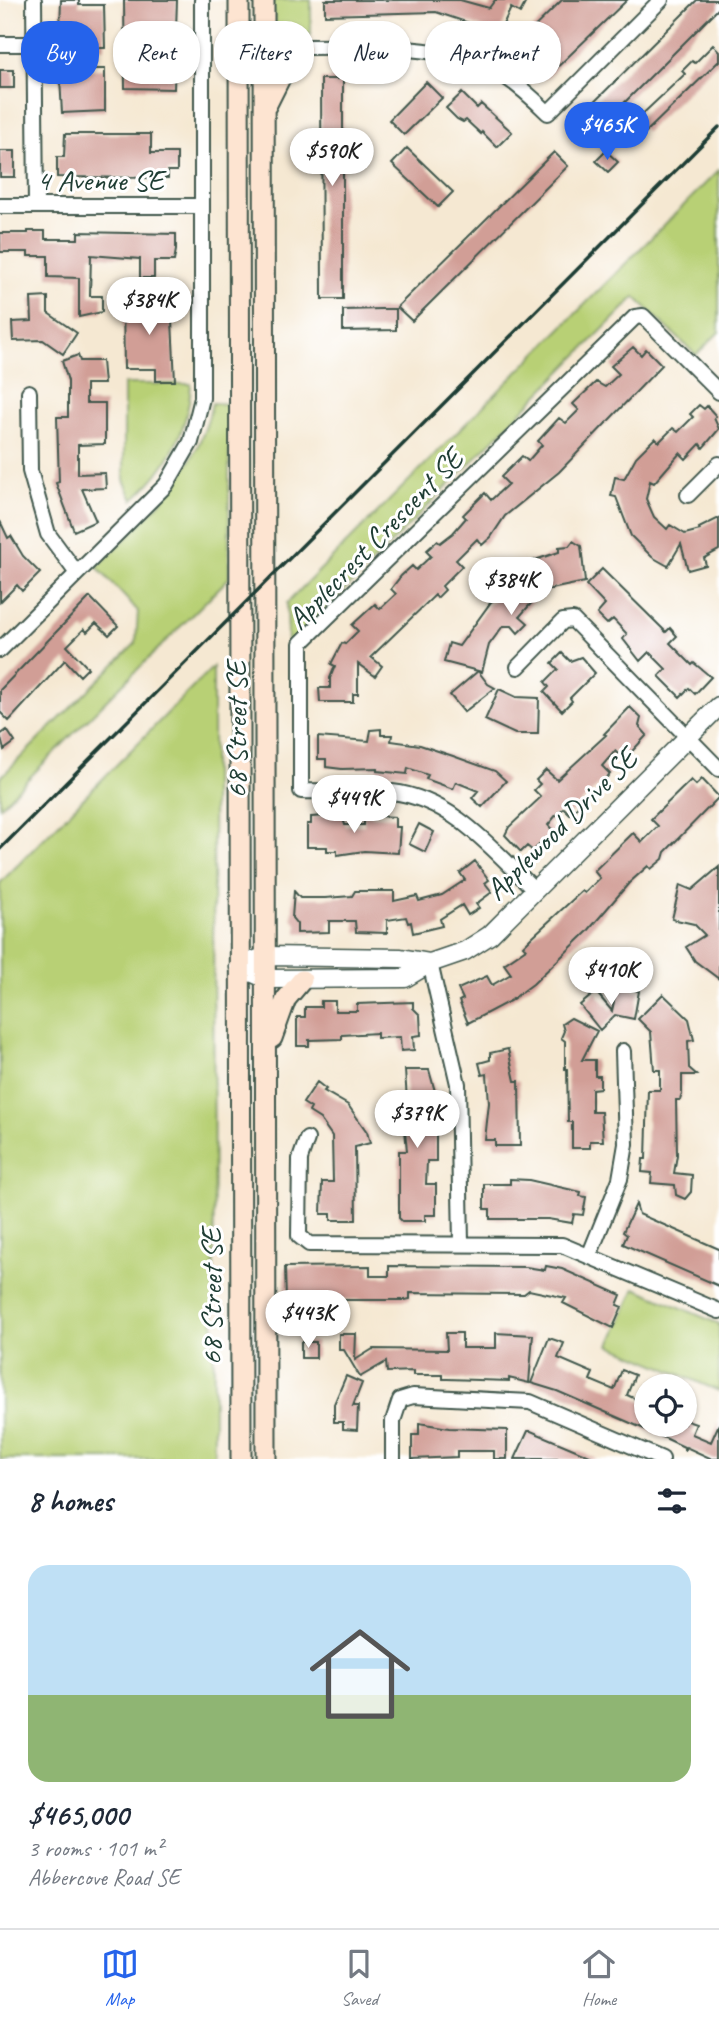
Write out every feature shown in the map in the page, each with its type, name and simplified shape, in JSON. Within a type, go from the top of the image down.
[{"type":"main road","name":"68 Street SE","points":[[239,0],[239,21]]},
{"type":"main road","name":"68 Street SE","points":[[264,0],[264,21]]},
{"type":"main road","name":"68 Street SE","points":[[239,84],[241,1459]]},
{"type":"main road","name":"68 Street SE","points":[[264,84],[266,1459]]},
{"type":"main road","points":[[264,110],[277,84]]},
{"type":"main road","points":[[266,1052],[286,999],[302,980]]},
{"type":"street","points":[[34,0],[34,21]]},
{"type":"street","points":[[0,650],[166,485],[191,442],[202,398],[202,0]]},
{"type":"street","points":[[314,49],[426,49],[463,58],[488,66],[548,113],[661,0]]},
{"type":"street","points":[[0,44],[21,44]]},
{"type":"street","points":[[34,84],[36,206]]},
{"type":"street","name":"4 Avenue SE","points":[[0,206],[201,206]]},
{"type":"street","name":"Applecrest Crescent SE","points":[[535,890],[473,829],[440,807],[393,792],[301,792],[302,643],[635,317],[643,316],[719,392]]},
{"type":"street","points":[[29,392],[30,471],[48,534],[76,572]]},
{"type":"street","points":[[688,495],[719,464]]},
{"type":"street","points":[[518,667],[563,621],[573,621],[719,769]]},
{"type":"street","name":"Applewood Drive SE","points":[[239,967],[267,979],[405,978],[430,963],[465,951],[490,935],[719,706]]},
{"type":"street","name":"Applewood Drive SE","points":[[239,967],[267,956],[401,958],[430,963]]},
{"type":"street","points":[[430,963],[458,1084],[461,1242]]},
{"type":"street","points":[[589,1256],[620,1178],[626,1144],[623,1051]]},
{"type":"street","points":[[307,1139],[300,1159],[299,1236],[309,1244],[461,1242],[562,1245],[719,1311]]},
{"type":"street","points":[[393,1459],[395,1409],[400,1400],[413,1396],[530,1402],[662,1459]]},
{"type":"green space","points":[[271,0],[311,0],[311,21],[275,21]]},
{"type":"green space","points":[[719,170],[719,332],[696,355],[635,297],[288,647],[287,603]]},
{"type":"green space","points":[[124,384],[191,384],[186,418],[174,448],[156,475],[133,500],[124,480]]},
{"type":"green space","points":[[212,403],[229,404],[229,578],[0,807],[0,778],[136,643],[138,611],[97,567],[151,513],[182,474],[205,429]]},
{"type":"green space","points":[[213,667],[214,1459],[0,1459],[0,883]]},
{"type":"green space","points":[[635,1288],[719,1324],[719,1391],[697,1382],[697,1374],[679,1374],[610,1345]]},
{"type":"building","points":[[61,0],[79,0],[79,5],[104,5],[105,48],[99,48],[99,21],[60,21]]},
{"type":"building","points":[[124,0],[177,0],[176,21],[124,21]]},
{"type":"building","points":[[325,0],[460,0],[489,8],[495,0],[527,0],[520,13],[511,8],[505,21],[463,21],[436,12],[325,15]]},
{"type":"building","points":[[562,0],[627,0],[561,64],[561,21],[541,21]]},
{"type":"building","points":[[697,0],[719,0],[719,8],[584,143],[569,127]]},
{"type":"building","points":[[713,45],[719,51],[719,61],[646,132],[635,121],[685,74],[682,71],[692,61],[695,63]]},
{"type":"building","points":[[99,69],[105,69],[105,111],[62,113],[60,84],[99,84]]},
{"type":"building","points":[[0,70],[14,70],[14,88],[0,88]]},
{"type":"building","points":[[321,79],[328,79],[328,84],[343,84],[343,299],[322,299]]},
{"type":"building","points":[[425,83],[442,98],[404,135],[389,120]]},
{"type":"building","points":[[125,84],[174,84],[174,89],[125,88]]},
{"type":"building","points":[[462,93],[477,108],[481,104],[512,132],[497,147],[482,132],[481,134],[466,120],[463,122],[457,119],[446,108]]},
{"type":"building","points":[[65,134],[151,134],[151,153],[177,153],[177,171],[168,171],[168,178],[57,177],[57,157],[64,157]]},
{"type":"building","points":[[407,148],[453,192],[438,207],[392,164]]},
{"type":"building","points":[[0,151],[15,151],[15,177],[0,177]]},
{"type":"building","points":[[606,151],[618,162],[608,172],[596,161]]},
{"type":"building","points":[[554,152],[568,166],[412,321],[397,307]]},
{"type":"building","points":[[45,231],[45,239],[78,239],[78,232],[176,234],[176,250],[174,261],[154,261],[154,278],[140,278],[140,259],[91,255],[90,296],[102,296],[102,312],[79,317],[79,278],[48,277],[48,256],[28,256],[28,252],[0,252],[0,233]]},
{"type":"building","points":[[48,297],[48,313],[77,333],[63,354],[43,340],[13,341],[12,322],[32,321],[31,298]]},
{"type":"building","points":[[123,297],[171,301],[175,381],[156,381],[156,369],[124,369]]},
{"type":"building","points":[[396,309],[396,330],[343,331],[343,310]]},
{"type":"building","points":[[633,347],[641,355],[646,349],[662,365],[559,472],[505,516],[491,537],[482,545],[477,539],[456,560],[462,566],[442,586],[445,590],[437,598],[435,595],[371,657],[382,666],[375,676],[358,664],[358,694],[353,694],[353,702],[320,702],[319,688],[330,688],[330,678],[335,666],[331,664],[342,643],[345,644],[358,631],[352,625],[375,604],[380,609],[396,594],[391,589],[401,576],[412,566],[416,570],[431,556],[426,551],[437,541],[440,543],[453,533],[466,518],[463,515],[485,493],[491,500],[508,484],[501,477],[522,456],[528,461],[542,445],[538,441],[559,418],[566,423],[579,410],[573,404],[596,382],[605,387],[619,374],[611,366]]},
{"type":"building","points":[[78,355],[80,361],[102,361],[104,384],[86,384],[86,403],[105,403],[105,444],[78,445],[78,474],[105,473],[106,488],[82,489],[96,521],[74,531],[56,483],[59,482],[57,417],[68,417],[68,381],[62,361]]},
{"type":"building","points":[[699,405],[704,409],[707,406],[716,416],[714,418],[719,429],[703,448],[700,444],[686,459],[680,453],[654,483],[650,481],[646,499],[654,517],[667,529],[670,525],[685,534],[700,530],[699,528],[719,518],[719,550],[704,558],[706,565],[688,570],[681,544],[668,566],[652,557],[631,536],[616,497],[611,496],[615,477],[624,479],[636,457],[655,438],[659,442],[673,428],[678,432],[693,417],[690,414]]},
{"type":"building","points":[[0,521],[8,538],[11,536],[23,556],[40,573],[22,591],[17,585],[0,602]]},
{"type":"building","points":[[573,541],[581,546],[585,582],[542,591],[520,616],[528,623],[518,633],[512,626],[503,626],[489,645],[482,672],[444,662],[449,643],[459,646],[491,602],[499,595],[504,599],[532,571],[529,562],[559,552],[559,547],[569,546]]},
{"type":"building","points":[[602,569],[666,632],[670,628],[677,636],[670,643],[692,665],[694,663],[711,677],[695,694],[689,688],[680,697],[659,676],[666,669],[649,652],[640,661],[623,639],[627,634],[613,619],[607,624],[597,614],[605,605],[586,585]]},
{"type":"building","points":[[90,597],[118,626],[109,635],[96,623],[87,632],[84,629],[67,646],[88,668],[80,676],[65,660],[9,721],[0,712],[0,690]]},
{"type":"building","points":[[562,653],[570,661],[581,657],[595,673],[570,698],[572,701],[562,711],[544,692],[549,687],[545,682],[558,669],[552,663]]},
{"type":"building","points":[[478,671],[488,684],[495,688],[464,712],[450,695]]},
{"type":"building","points":[[499,689],[516,697],[539,698],[538,734],[515,734],[485,720]]},
{"type":"building","points":[[630,707],[641,718],[639,726],[647,735],[624,760],[615,751],[602,766],[610,774],[570,814],[564,808],[557,814],[548,825],[555,833],[547,842],[544,840],[533,851],[527,846],[521,852],[505,835],[509,827],[541,797],[534,790],[540,784],[536,780],[546,770],[557,780],[606,735],[604,734]]},
{"type":"building","points":[[381,729],[381,735],[392,735],[391,741],[420,745],[453,756],[495,771],[506,781],[482,807],[472,798],[478,791],[456,782],[453,789],[426,779],[428,775],[408,768],[407,774],[377,771],[377,768],[342,769],[326,767],[326,759],[318,759],[318,737],[369,741],[371,730]]},
{"type":"building","points":[[7,730],[15,742],[4,750],[0,735]]},
{"type":"building","points":[[702,779],[719,797],[665,852],[663,859],[651,869],[648,866],[629,883],[587,932],[533,984],[510,1001],[468,1023],[459,1001],[463,999],[458,989],[487,976],[492,985],[511,974],[504,964],[526,949],[523,946],[532,937],[600,878],[594,871],[633,833],[642,842],[658,826],[651,819],[691,780],[696,785]]},
{"type":"building","points":[[342,815],[345,825],[364,825],[364,815],[395,817],[395,827],[400,827],[398,853],[364,851],[337,855],[337,851],[327,851],[327,847],[307,847],[307,824],[311,824],[311,817]]},
{"type":"building","points":[[419,824],[434,832],[425,852],[409,844]]},
{"type":"building","points":[[475,861],[489,880],[485,883],[492,892],[476,904],[479,908],[468,915],[462,905],[440,919],[442,926],[413,933],[411,922],[408,923],[406,917],[387,920],[387,933],[356,932],[355,921],[329,921],[329,932],[297,933],[297,924],[292,918],[294,891],[300,898],[325,898],[352,896],[355,891],[394,891],[394,901],[417,896],[419,901],[442,895],[465,880],[460,873]]},
{"type":"building","points":[[719,867],[719,979],[695,961],[686,947],[705,935],[694,924],[672,919],[680,885],[692,890]]},
{"type":"building","points":[[617,987],[639,991],[634,1019],[615,1015],[600,1030],[580,1005],[596,992],[612,1011]]},
{"type":"building","points":[[663,994],[689,1019],[694,1040],[688,1041],[689,1068],[697,1075],[682,1075],[682,1094],[680,1100],[676,1100],[677,1155],[674,1173],[692,1175],[691,1192],[685,1199],[676,1195],[675,1185],[651,1183],[652,1173],[642,1172],[643,1159],[646,1159],[648,1090],[660,1090],[660,1070],[654,1070],[651,1032],[638,1019]]},
{"type":"building","points":[[321,1001],[335,1001],[335,1011],[357,1011],[357,1004],[413,1002],[413,1008],[420,1015],[421,1035],[413,1036],[414,1050],[401,1051],[400,1037],[377,1038],[377,1033],[342,1035],[342,1039],[309,1040],[309,1046],[297,1046],[297,1017],[305,1017],[305,1007],[321,1007]]},
{"type":"building","points":[[571,1018],[597,1031],[582,1060],[595,1060],[595,1076],[600,1076],[600,1088],[592,1089],[592,1112],[601,1112],[603,1141],[590,1141],[590,1148],[572,1148],[572,1122],[568,1122],[565,1041],[561,1038],[564,1031],[562,1024]]},
{"type":"building","points":[[508,1049],[515,1081],[519,1081],[520,1146],[495,1146],[495,1140],[485,1140],[489,1103],[487,1074],[482,1075],[479,1063],[490,1060],[490,1053]]},
{"type":"building","points":[[405,1070],[429,1070],[436,1095],[436,1110],[412,1110],[427,1124],[427,1131],[436,1131],[436,1161],[427,1161],[426,1184],[436,1184],[436,1215],[425,1215],[425,1221],[402,1221],[399,1218],[399,1151],[407,1151],[403,1110],[398,1110],[407,1101]]},
{"type":"building","points":[[317,1082],[326,1089],[324,1091],[348,1105],[367,1132],[370,1143],[355,1147],[356,1220],[331,1220],[331,1214],[321,1214],[322,1182],[333,1182],[332,1136],[320,1119],[309,1112],[311,1108],[303,1103]]},
{"type":"building","points":[[510,1179],[529,1180],[581,1192],[580,1196],[586,1197],[583,1215],[574,1214],[572,1223],[548,1219],[490,1219],[490,1209],[484,1209],[484,1184],[510,1184]]},
{"type":"building","points":[[636,1204],[639,1214],[719,1249],[719,1286],[623,1244],[627,1235],[623,1232]]},
{"type":"building","points":[[370,1266],[370,1276],[389,1276],[389,1266],[526,1267],[545,1270],[546,1266],[562,1269],[621,1295],[617,1305],[622,1307],[613,1328],[563,1303],[566,1298],[529,1290],[524,1294],[410,1293],[410,1299],[405,1300],[286,1300],[285,1267]]},
{"type":"building","points":[[446,1333],[462,1333],[462,1348],[496,1348],[496,1333],[533,1335],[529,1383],[509,1378],[509,1381],[443,1379],[443,1375],[413,1375],[413,1371],[387,1372],[386,1362],[360,1377],[344,1350],[339,1350],[339,1334],[356,1334],[355,1360],[373,1349],[447,1350]]},
{"type":"building","points":[[549,1338],[564,1343],[558,1358],[593,1373],[590,1380],[614,1390],[622,1370],[634,1375],[627,1395],[634,1398],[634,1425],[557,1391],[531,1383]]},
{"type":"building","points":[[301,1342],[316,1342],[316,1358],[301,1358]]},
{"type":"building","points":[[346,1376],[362,1383],[353,1406],[358,1406],[357,1430],[343,1429],[343,1422],[334,1422],[334,1404]]},
{"type":"building","points":[[419,1423],[449,1428],[507,1430],[507,1459],[494,1459],[494,1451],[457,1451],[457,1457],[412,1459],[412,1435],[419,1435]]},
{"type":"building","points":[[719,1424],[719,1459],[712,1459],[686,1447],[684,1451],[684,1447],[663,1437],[697,1436],[711,1442]]},
{"type":"building","points":[[528,1431],[531,1431],[597,1459],[515,1459]]},
{"type":"railway","points":[[0,849],[719,127]]}]
